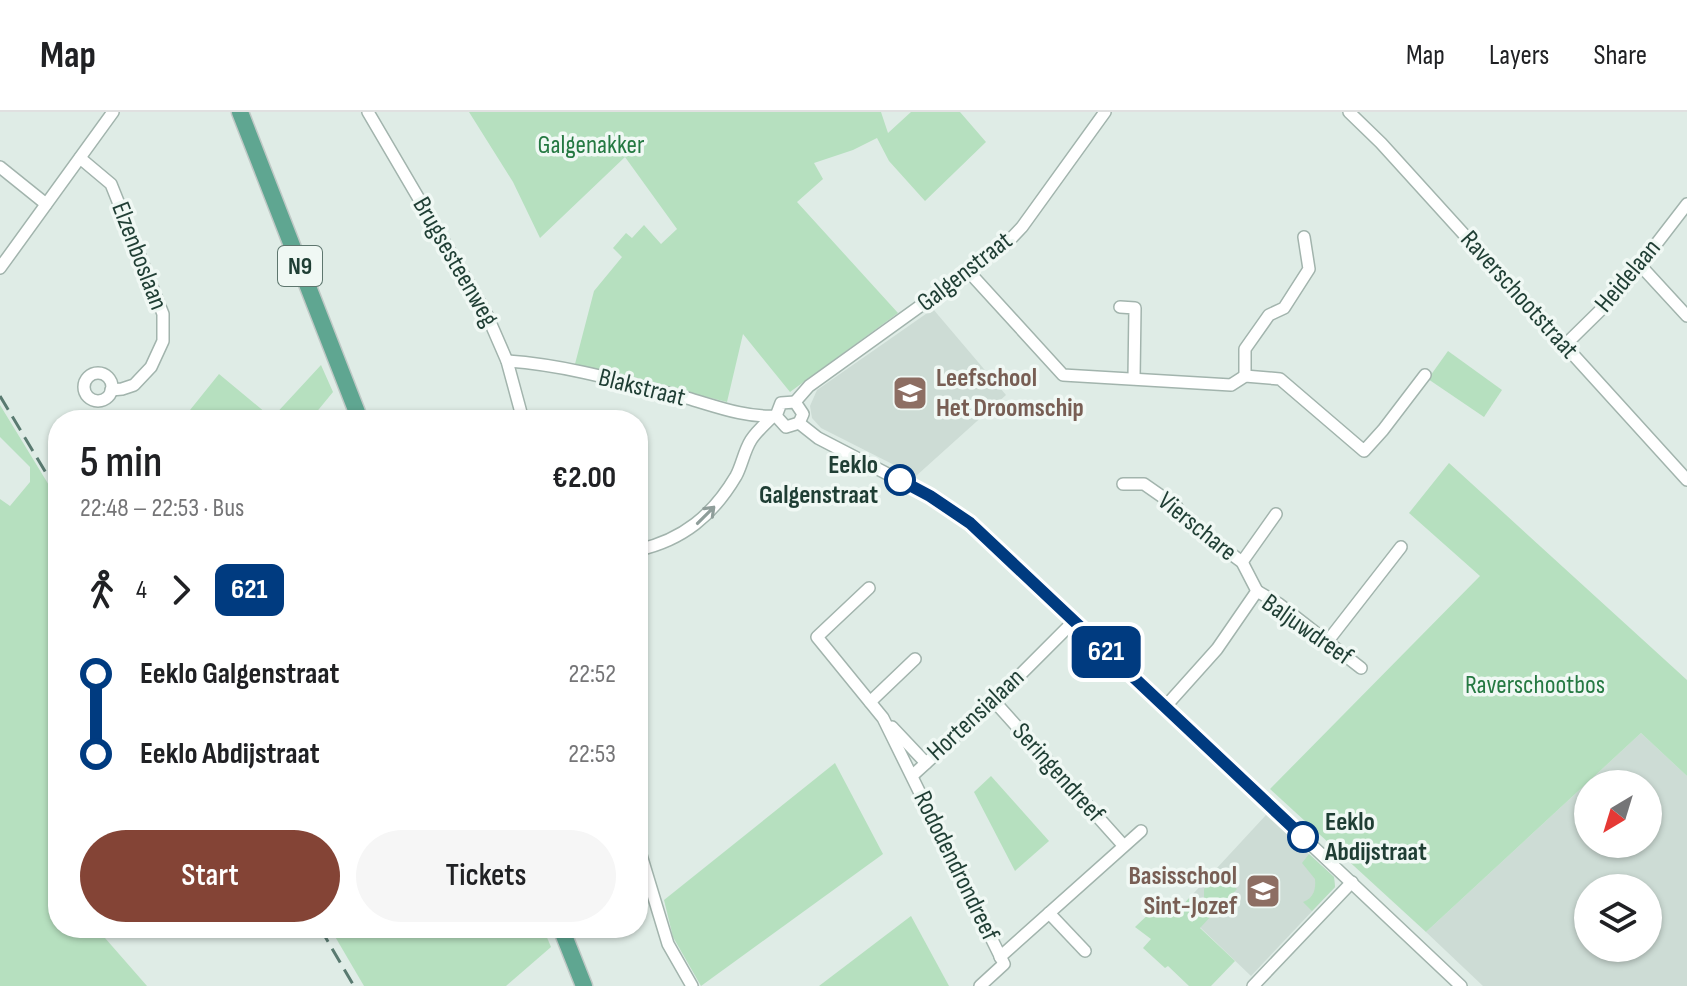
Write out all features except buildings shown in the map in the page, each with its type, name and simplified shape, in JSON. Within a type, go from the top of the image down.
[{"type":"main road","name":"N9","points":[[240,112],[356,410]]},
{"type":"main road","points":[[569,938],[584,986]]},
{"type":"street","points":[[0,268],[113,112]]},
{"type":"street","name":"Brugsesteenweg","points":[[368,112],[487,315],[507,361],[520,410]]},
{"type":"street","name":"Galgenstraat","points":[[795,402],[809,386],[1005,245],[1022,227],[1105,112]]},
{"type":"street","name":"Raverschootstraat","points":[[1349,112],[1381,143],[1687,480]]},
{"type":"street","name":"Elzenboslaan","points":[[80,158],[111,184],[163,314],[163,341],[151,367],[134,385],[111,390]]},
{"type":"street","points":[[0,167],[46,204]]},
{"type":"street","name":"Heidelaan","points":[[1565,345],[1602,310],[1687,204]]},
{"type":"street","points":[[1245,376],[1245,349],[1269,315],[1284,308],[1309,269],[1304,237]]},
{"type":"street","points":[[1640,265],[1687,316]]},
{"type":"street","points":[[969,272],[1063,375],[1231,385],[1245,376],[1280,379],[1364,451],[1425,375]]},
{"type":"street","points":[[1120,307],[1135,308],[1134,378]]},
{"type":"street","name":"Blakstraat","points":[[507,361],[557,368],[738,412],[774,417]]},
{"type":"street","points":[[648,548],[687,532],[710,512],[737,474],[749,444],[774,417],[781,403],[795,402],[803,414],[799,423],[786,427],[774,417]]},
{"type":"street","points":[[799,423],[818,438],[930,496],[970,523],[1461,986]]},
{"type":"street","name":"Vierschare","points":[[1123,484],[1144,484],[1177,507],[1181,517],[1242,562],[1257,591]]},
{"type":"street","points":[[1242,562],[1276,514]]},
{"type":"street","points":[[1327,642],[1401,547]]},
{"type":"street","points":[[869,588],[817,637],[883,718],[926,763]]},
{"type":"street","name":"Baljuwdreef","points":[[1165,707],[1217,649],[1257,591],[1279,604],[1361,668]]},
{"type":"street","name":"Hortensialaan","points":[[913,775],[994,701],[1074,621]]},
{"type":"street","points":[[870,702],[915,659]]},
{"type":"street","name":"Seringendreef","points":[[994,701],[1123,845]]},
{"type":"street","name":"Rododendrondreef","points":[[883,718],[1000,957]]},
{"type":"street","points":[[980,986],[1004,964],[1000,957],[1141,831]]},
{"type":"street","points":[[1253,986],[1352,882]]},
{"type":"street","points":[[648,888],[668,944],[692,986]]},
{"type":"street","points":[[1049,913],[1085,951]]},
{"type":"shaded area","name":"Leefschool Het Droomschip","points":[[933,309],[1006,395],[916,476],[821,428],[812,418],[810,406],[817,390]]},
{"type":"shaded area","points":[[1641,733],[1687,776],[1687,986],[1483,986],[1426,932],[1574,795],[1574,858],[1662,858],[1662,770],[1601,770]]},
{"type":"shaded area","name":"Basisschool Sint-Jozef","points":[[1266,815],[1334,877],[1335,887],[1251,976],[1180,908]]},
{"type":"green space","name":"Galgenakker","points":[[469,112],[881,112],[888,133],[911,112],[960,112],[986,142],[925,201],[889,161],[877,138],[814,163],[823,179],[797,202],[898,313],[790,392],[743,334],[727,402],[575,364],[594,291],[622,257],[613,248],[626,233],[632,238],[644,225],[661,244],[677,229],[625,157],[540,238],[513,182]]},
{"type":"green space","points":[[1448,351],[1502,390],[1484,417],[1428,379]]},
{"type":"green space","points":[[321,365],[333,392],[318,410],[279,410]]},
{"type":"green space","points":[[219,374],[262,410],[190,410]]},
{"type":"green space","points":[[0,405],[48,484],[48,938],[105,938],[147,986],[0,986],[0,499],[10,506],[30,482],[30,467],[0,437]]},
{"type":"green space","name":"Raverschootbos","points":[[1449,463],[1687,680],[1687,776],[1641,733],[1601,770],[1574,770],[1574,795],[1426,932],[1270,789],[1480,576],[1409,513]]},
{"type":"green space","points":[[835,763],[883,854],[701,986],[673,937],[664,900]]},
{"type":"green space","points":[[991,776],[1049,841],[1015,871],[974,792]]},
{"type":"green space","points":[[1309,854],[1334,877],[1335,887],[1312,911],[1303,902],[1312,896],[1315,886],[1315,879],[1302,863]]},
{"type":"green space","points":[[1218,872],[1237,889],[1217,911],[1204,900],[1204,889]]},
{"type":"green space","points":[[1191,896],[1212,915],[1200,928],[1235,961],[1211,986],[1189,986],[1168,966],[1165,968],[1143,948],[1151,939],[1135,927],[1154,909],[1158,914],[1171,918]]},
{"type":"green space","points":[[911,916],[949,986],[819,986]]},
{"type":"green space","points":[[336,938],[547,938],[551,947],[506,986],[364,986]]},
{"type":"railway","points":[[0,396],[48,476]]},
{"type":"railway","points":[[326,938],[354,986]]},
{"type":"bus line","name":"621","points":[[900,480],[970,523],[1303,837]]},
{"type":"place","name":"Leefschool Het Droomschip","points":[[910,393]]},
{"type":"place","name":"Eeklo Galgenstraat","points":[[900,480]]},
{"type":"place","name":"Eeklo Abdijstraat","points":[[1303,837]]},
{"type":"place","name":"Basisschool Sint-Jozef","points":[[1263,891]]}]
